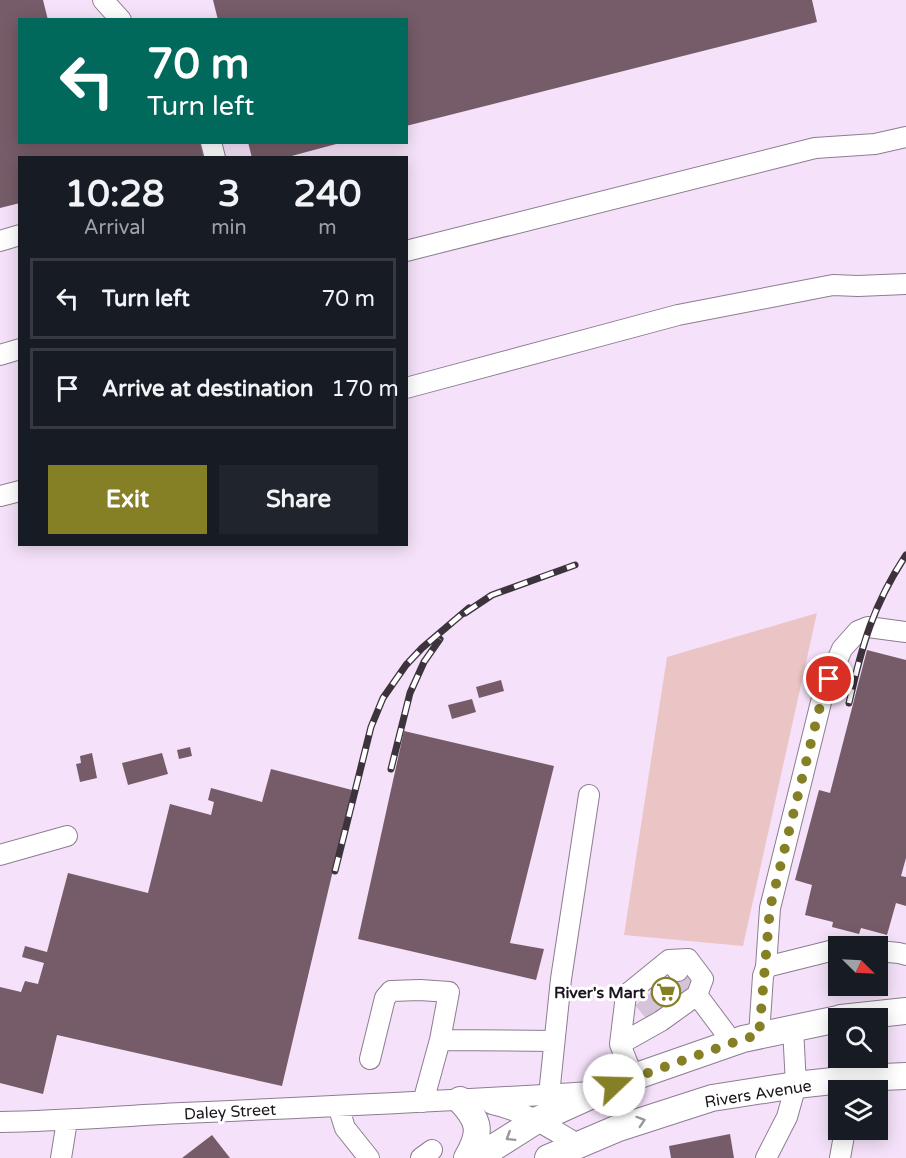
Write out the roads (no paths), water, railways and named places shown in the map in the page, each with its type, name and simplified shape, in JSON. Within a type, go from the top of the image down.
[{"type":"main road","points":[[888,1013],[906,1011]]},
{"type":"main road","points":[[477,1158],[537,1120],[633,1077],[759,1035],[828,1021]]},
{"type":"main road","name":"Rivers Avenue","points":[[882,1080],[906,1076]]},
{"type":"main road","name":"Rivers Avenue","points":[[548,1158],[616,1129],[712,1098],[796,1085],[828,1084]]},
{"type":"main road","points":[[460,1100],[476,1122],[478,1135],[467,1158]]},
{"type":"street","points":[[103,0],[119,18]]},
{"type":"street","points":[[408,250],[815,148],[874,144],[906,137]]},
{"type":"street","points":[[0,242],[18,236]]},
{"type":"street","points":[[408,387],[678,315],[833,285],[906,284]]},
{"type":"street","points":[[0,355],[18,350]]},
{"type":"street","points":[[0,496],[18,492]]},
{"type":"street","points":[[759,1035],[770,908],[823,694],[842,649],[858,631],[868,627],[906,632]]},
{"type":"street","points":[[549,1095],[561,979],[589,795]]},
{"type":"street","points":[[0,855],[67,836]]},
{"type":"street","points":[[766,967],[828,952]]},
{"type":"street","points":[[888,952],[906,955]]},
{"type":"street","points":[[620,1044],[695,992],[703,979],[688,959],[674,966],[639,994],[626,995],[620,1044],[633,1077]]},
{"type":"street","points":[[370,1059],[385,998],[390,991],[449,992],[440,1040],[423,1102]]},
{"type":"street","points":[[695,992],[733,1043]]},
{"type":"street","points":[[766,1158],[787,1117],[796,1085],[794,1028]]},
{"type":"street","points":[[440,1040],[554,1041]]},
{"type":"street","name":"Daley Street","points":[[0,1122],[67,1121],[600,1092]]},
{"type":"street","name":"Daley Street","points":[[460,1100],[513,1109],[537,1120],[577,1144]]},
{"type":"street","points":[[338,1106],[345,1128],[369,1158]]},
{"type":"street","points":[[62,1158],[67,1121]]},
{"type":"street","points":[[840,1158],[843,1140]]},
{"type":"tunnel","points":[[678,971],[692,988]]},
{"type":"tunnel","points":[[643,999],[657,1016]]},
{"type":"railway","points":[[849,703],[870,626],[885,591],[906,555]]},
{"type":"railway","points":[[465,613],[492,595],[575,565]]},
{"type":"railway","points":[[335,871],[371,727],[383,698],[406,665],[422,648],[469,608]]},
{"type":"railway","points":[[391,769],[410,693],[424,662],[440,639]]},
{"type":"place","name":"River's Mart","points":[[666,992]]}]
